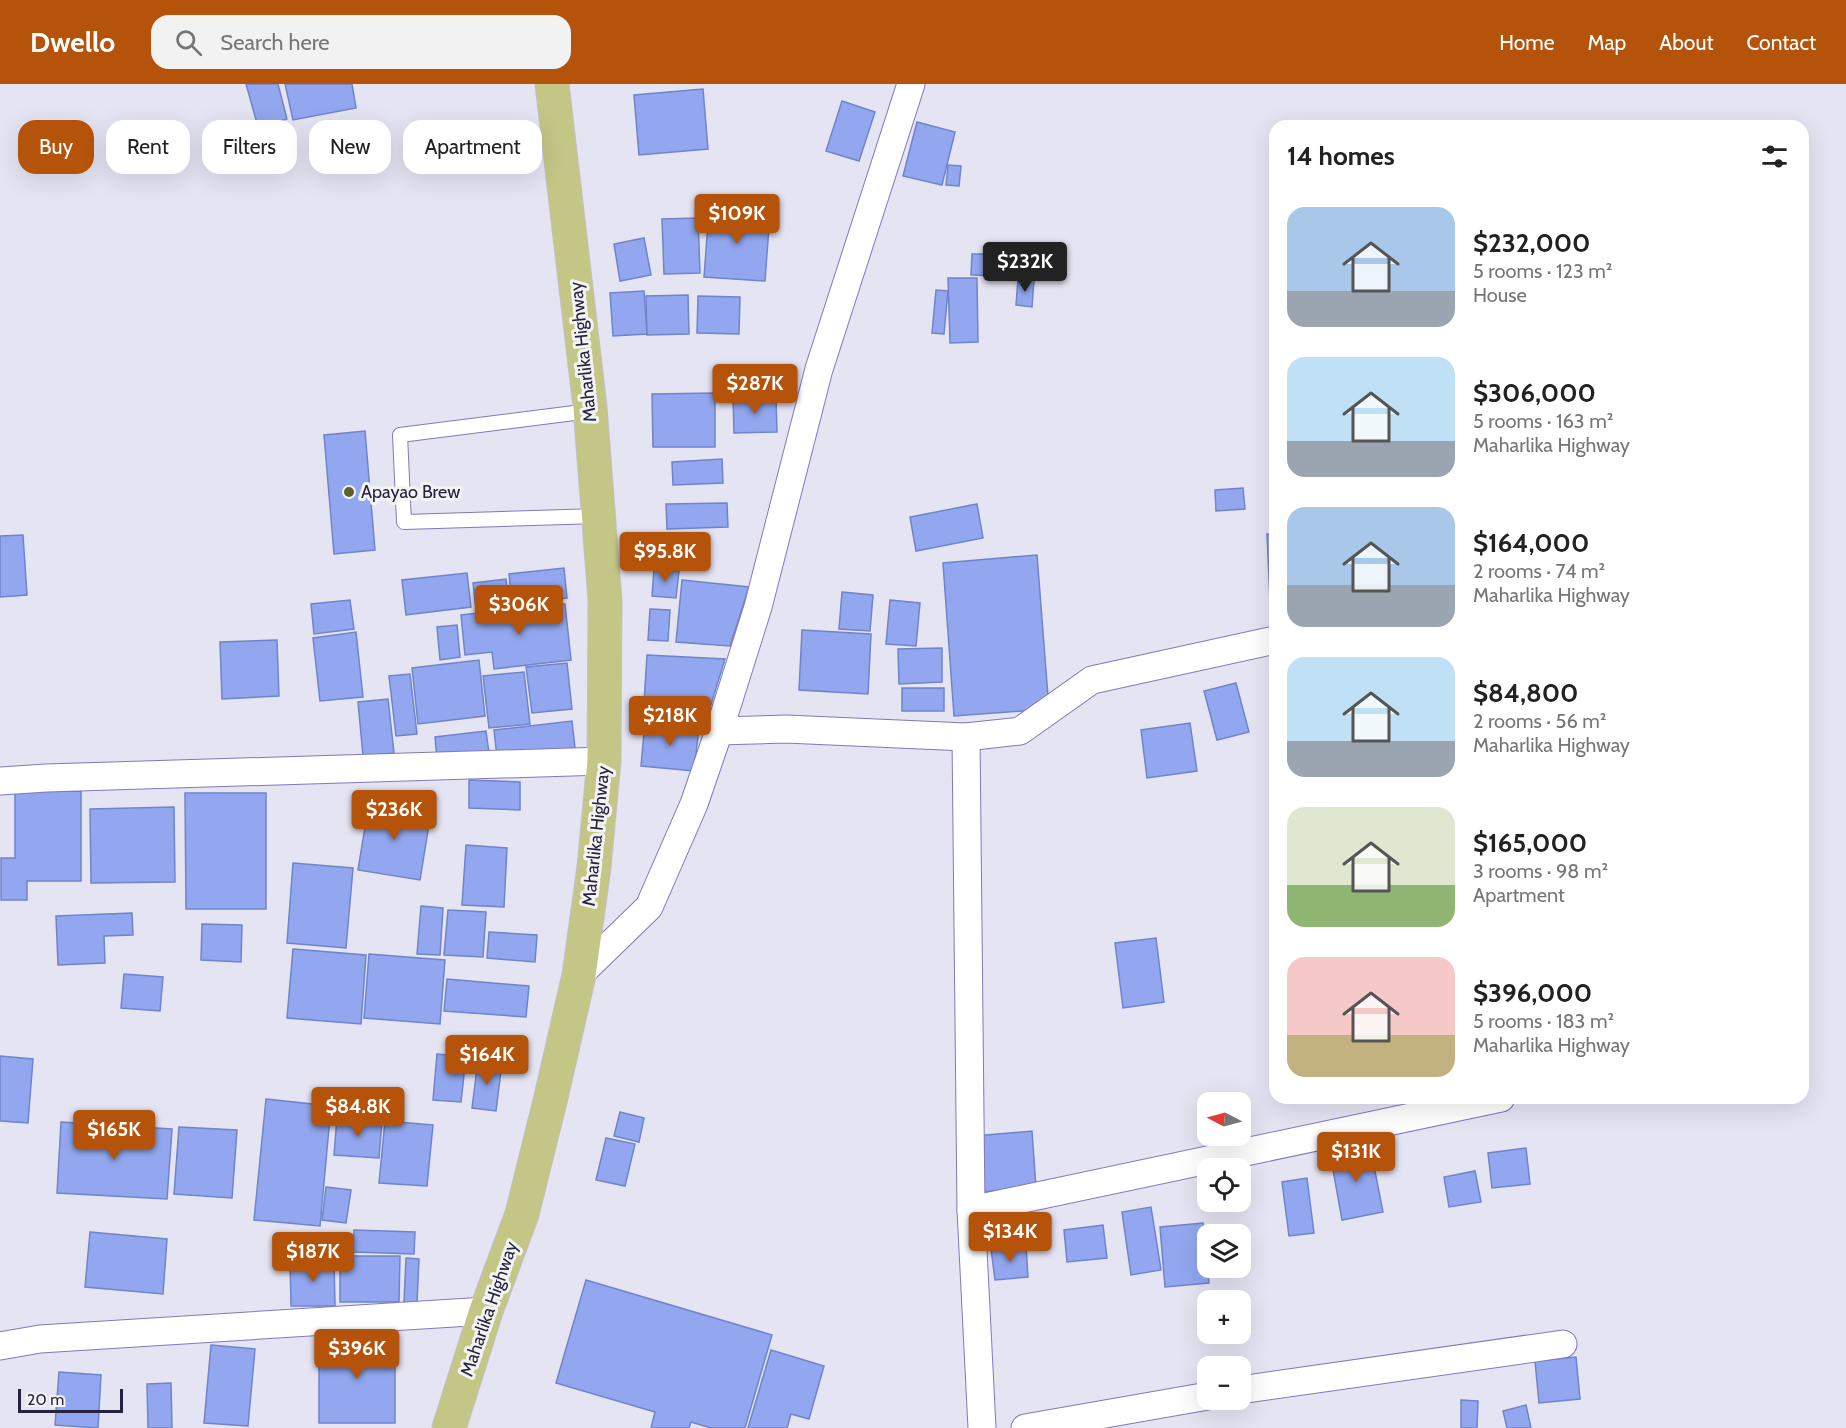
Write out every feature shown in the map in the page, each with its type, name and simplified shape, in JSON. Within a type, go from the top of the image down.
[{"type":"main road","name":"Maharlika Highway","points":[[449,1428],[486,1311],[522,1214],[552,1097],[579,975],[594,867],[604,761],[605,600],[590,411],[552,84]]},
{"type":"street","points":[[579,975],[649,907],[694,804],[758,607],[819,369],[910,84]]},
{"type":"street","points":[[719,731],[786,729],[966,737],[1020,731],[1092,680],[1269,641]]},
{"type":"street","points":[[966,737],[971,1210],[982,1428]]},
{"type":"street","points":[[0,782],[46,778],[604,761]]},
{"type":"street","points":[[971,1210],[1474,1104]]},
{"type":"street","points":[[0,1346],[40,1339],[486,1311]]},
{"type":"street","points":[[1251,1388],[1563,1344]]},
{"type":"street","points":[[1024,1428],[1197,1398]]},
{"type":"lane","points":[[590,411],[400,435],[404,522],[598,516]]},
{"type":"building","points":[[246,84],[278,84],[287,119],[256,120]]},
{"type":"building","points":[[285,84],[352,84],[356,108],[293,120]]},
{"type":"building","points":[[703,89],[708,149],[639,155],[634,95]]},
{"type":"building","points":[[842,101],[875,112],[859,161],[826,151]]},
{"type":"building","points":[[917,122],[955,132],[942,185],[903,176]]},
{"type":"building","points":[[948,165],[961,166],[959,186],[946,185]]},
{"type":"building","points":[[709,210],[770,213],[765,281],[704,277]]},
{"type":"building","points":[[698,218],[700,273],[664,274],[662,219]]},
{"type":"building","points":[[644,238],[651,275],[620,281],[614,244]]},
{"type":"building","points":[[972,254],[1002,254],[1001,276],[971,275]]},
{"type":"building","points":[[948,278],[977,278],[978,342],[950,343]]},
{"type":"building","points":[[1018,279],[1034,280],[1032,307],[1016,305]]},
{"type":"building","points":[[936,290],[948,291],[944,334],[932,333]]},
{"type":"building","points":[[644,291],[647,334],[613,336],[610,293]]},
{"type":"building","points":[[688,295],[689,334],[647,335],[646,296]]},
{"type":"building","points":[[698,296],[740,297],[739,334],[697,333]]},
{"type":"building","points":[[715,393],[715,447],[653,447],[652,394]]},
{"type":"building","points":[[776,397],[777,432],[734,433],[733,398]]},
{"type":"building","name":"Apayao Brew","points":[[365,431],[375,550],[334,554],[324,435]]},
{"type":"building","points":[[722,459],[723,483],[673,485],[672,462]]},
{"type":"building","points":[[1243,488],[1245,509],[1216,511],[1215,490]]},
{"type":"building","points":[[727,503],[728,527],[667,529],[666,504]]},
{"type":"building","points":[[977,504],[983,538],[916,551],[910,517]]},
{"type":"building","points":[[1267,534],[1269,534],[1269,579]]},
{"type":"building","points":[[23,535],[27,595],[0,597],[0,536]]},
{"type":"building","points":[[1037,555],[1049,709],[954,716],[943,563]]},
{"type":"building","points":[[564,568],[567,598],[512,604],[509,574]]},
{"type":"building","points":[[654,569],[679,571],[676,598],[652,596]]},
{"type":"building","points":[[467,573],[471,607],[406,615],[402,580]]},
{"type":"building","points":[[506,579],[509,606],[476,610],[473,583]]},
{"type":"building","points":[[682,580],[749,587],[730,646],[676,642]]},
{"type":"building","points":[[842,592],[873,595],[870,631],[839,629]]},
{"type":"building","points":[[350,600],[354,629],[314,634],[311,604]]},
{"type":"building","points":[[890,600],[920,603],[916,646],[886,644]]},
{"type":"building","points":[[565,604],[571,660],[494,669],[492,652],[465,655],[461,615]]},
{"type":"building","points":[[650,609],[670,610],[668,641],[648,640]]},
{"type":"building","points":[[457,625],[460,657],[440,660],[437,627]]},
{"type":"building","points":[[802,630],[871,634],[868,694],[799,690]]},
{"type":"building","points":[[356,632],[363,697],[320,701],[313,638]]},
{"type":"building","points":[[277,640],[279,696],[222,699],[220,642]]},
{"type":"building","points":[[942,648],[942,682],[899,684],[898,649]]},
{"type":"building","points":[[647,655],[725,659],[705,724],[643,719]]},
{"type":"building","points":[[479,660],[485,716],[418,724],[412,668]]},
{"type":"building","points":[[567,663],[572,709],[532,713],[526,667]]},
{"type":"building","points":[[524,672],[530,724],[489,728],[483,676]]},
{"type":"building","points":[[410,674],[417,734],[396,736],[389,676]]},
{"type":"building","points":[[1236,683],[1249,732],[1217,740],[1204,691]]},
{"type":"building","points":[[902,688],[944,688],[944,711],[902,711]]},
{"type":"building","points":[[388,699],[394,753],[363,756],[358,702]]},
{"type":"building","points":[[572,721],[575,748],[497,757],[494,730]]},
{"type":"building","points":[[645,722],[699,728],[694,771],[641,766]]},
{"type":"building","points":[[1190,723],[1197,771],[1147,778],[1141,730]]},
{"type":"building","points":[[486,731],[489,753],[437,759],[435,737]]},
{"type":"building","points":[[469,780],[520,782],[520,810],[469,808]]},
{"type":"building","points":[[81,791],[81,881],[27,881],[27,900],[1,900],[1,858],[15,858],[15,792]]},
{"type":"building","points":[[185,793],[266,793],[266,909],[186,909]]},
{"type":"building","points":[[369,802],[431,812],[420,880],[358,870]]},
{"type":"building","points":[[174,807],[175,882],[91,883],[90,809]]},
{"type":"building","points":[[466,845],[507,848],[504,907],[462,905]]},
{"type":"building","points":[[293,863],[353,868],[346,948],[287,943]]},
{"type":"building","points":[[421,906],[443,908],[440,955],[417,954]]},
{"type":"building","points":[[448,910],[486,912],[483,957],[444,955]]},
{"type":"building","points":[[132,913],[133,935],[104,936],[105,963],[58,965],[56,916]]},
{"type":"building","points":[[202,924],[242,925],[241,962],[201,960]]},
{"type":"building","points":[[489,932],[537,935],[535,962],[487,958]]},
{"type":"building","points":[[1156,938],[1164,1002],[1123,1008],[1115,943]]},
{"type":"building","points":[[293,949],[366,955],[361,1024],[287,1018]]},
{"type":"building","points":[[369,954],[445,960],[440,1024],[364,1018]]},
{"type":"building","points":[[124,974],[163,977],[160,1011],[121,1008]]},
{"type":"building","points":[[447,979],[529,986],[526,1017],[444,1011]]},
{"type":"building","points":[[437,1054],[466,1057],[461,1102],[433,1100]]},
{"type":"building","points":[[0,1056],[33,1059],[28,1123],[0,1121]]},
{"type":"building","points":[[478,1060],[502,1063],[496,1111],[472,1108]]},
{"type":"building","points":[[266,1099],[331,1106],[320,1226],[254,1220]]},
{"type":"building","points":[[620,1112],[644,1118],[639,1142],[614,1136]]},
{"type":"building","points":[[337,1117],[382,1121],[379,1158],[334,1155]]},
{"type":"building","points":[[385,1121],[433,1125],[427,1186],[379,1183]]},
{"type":"building","points":[[61,1122],[172,1129],[167,1199],[57,1193]]},
{"type":"building","points":[[179,1127],[237,1130],[232,1198],[174,1194]]},
{"type":"building","points":[[1032,1131],[1036,1188],[980,1192],[975,1136]]},
{"type":"building","points":[[606,1138],[635,1144],[625,1186],[596,1180]]},
{"type":"building","points":[[1370,1146],[1383,1212],[1342,1220],[1330,1153]]},
{"type":"building","points":[[1526,1148],[1530,1184],[1492,1188],[1488,1153]]},
{"type":"building","points":[[1475,1171],[1481,1202],[1449,1207],[1444,1177]]},
{"type":"building","points":[[1307,1178],[1314,1233],[1289,1236],[1282,1182]]},
{"type":"building","points":[[326,1187],[351,1190],[346,1223],[322,1220]]},
{"type":"building","points":[[1151,1207],[1161,1270],[1131,1275],[1122,1212]]},
{"type":"building","points":[[1203,1223],[1197,1224],[1197,1278],[1208,1278],[1209,1283],[1165,1287],[1160,1227]]},
{"type":"building","points":[[1103,1225],[1107,1258],[1067,1262],[1064,1230]]},
{"type":"building","points":[[354,1230],[415,1232],[414,1254],[353,1252]]},
{"type":"building","points":[[90,1232],[167,1239],[163,1294],[85,1287]]},
{"type":"building","points":[[1026,1246],[1028,1277],[995,1280],[991,1249]]},
{"type":"building","points":[[340,1256],[400,1256],[399,1302],[340,1302]]},
{"type":"building","points":[[406,1258],[419,1259],[417,1303],[404,1302]]},
{"type":"building","points":[[334,1259],[335,1306],[291,1306],[290,1260]]},
{"type":"building","points":[[586,1280],[772,1335],[745,1428],[711,1428],[691,1422],[689,1428],[651,1428],[655,1412],[556,1383]]},
{"type":"building","points":[[319,1337],[395,1337],[395,1423],[319,1423]]},
{"type":"building","points":[[211,1345],[255,1349],[248,1426],[204,1423]]},
{"type":"building","points":[[771,1350],[824,1366],[809,1419],[791,1414],[787,1428],[748,1428]]},
{"type":"building","points":[[1576,1357],[1580,1399],[1539,1403],[1535,1361]]},
{"type":"building","points":[[59,1372],[101,1375],[98,1428],[55,1425]]},
{"type":"building","points":[[171,1383],[172,1428],[148,1428],[147,1384]]},
{"type":"building","points":[[1461,1400],[1478,1401],[1477,1428],[1461,1428]]},
{"type":"building","points":[[1526,1405],[1531,1428],[1507,1428],[1503,1411]]},
{"type":"place","name":"Apayao Brew","points":[[349,492]]}]
